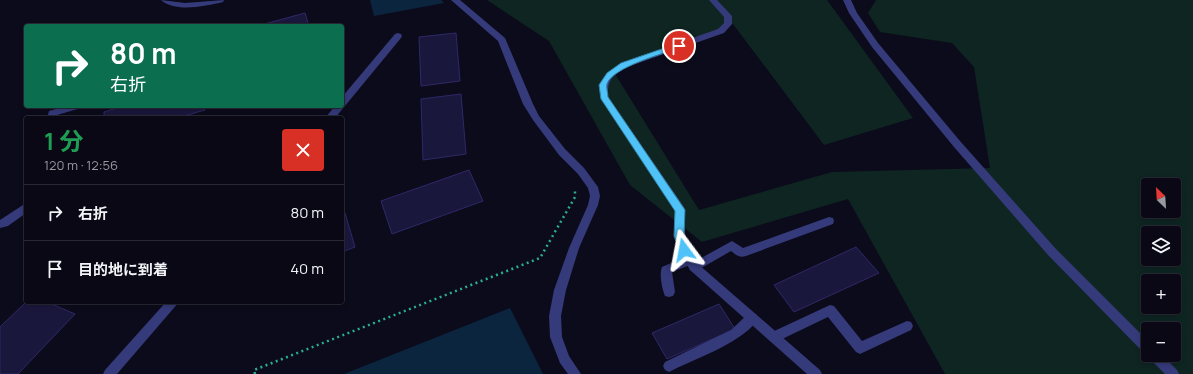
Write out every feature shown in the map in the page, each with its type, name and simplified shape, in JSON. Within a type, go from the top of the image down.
[{"type":"street","points":[[165,0],[176,5],[200,5],[220,0]]},
{"type":"street","points":[[455,0],[502,40],[528,104],[536,118],[562,152],[593,187],[595,196],[593,205],[574,248],[560,290],[555,316],[556,337],[564,358],[575,374]]},
{"type":"street","points":[[713,0],[728,16],[728,24],[721,31],[624,65],[610,74],[603,85],[604,97],[680,210],[679,236],[691,263],[816,374]]},
{"type":"street","points":[[847,0],[874,46],[958,144],[1052,252],[1141,342]]},
{"type":"street","points":[[344,102],[398,36]]},
{"type":"street","points":[[52,116],[52,113],[71,108]]},
{"type":"street","points":[[332,116],[338,108]]},
{"type":"street","points":[[0,224],[4,223],[24,208]]},
{"type":"street","points":[[668,292],[666,270],[691,263],[732,244],[742,253],[829,221]]},
{"type":"street","points":[[109,374],[171,304]]},
{"type":"street","points":[[774,337],[830,310],[860,348],[907,326]]},
{"type":"street","points":[[669,366],[735,334],[752,318]]},
{"type":"street","points":[[1161,362],[1172,374]]},
{"type":"path","points":[[255,374],[254,370],[540,258],[575,197],[574,186]]},
{"type":"green space","points":[[487,0],[827,0],[913,118],[824,145],[733,24],[612,69],[699,210],[832,172],[990,168],[974,67],[952,43],[880,32],[868,13],[876,0],[1193,0],[1193,374],[945,374],[848,199],[702,242],[630,185],[549,41]]},
{"type":"water","points":[[370,0],[441,0],[444,3],[374,16]]},
{"type":"water","points":[[510,308],[543,374],[344,374]]},
{"type":"building","points":[[305,13],[308,24],[264,24]]},
{"type":"building","points":[[456,33],[460,81],[421,86],[419,37]]},
{"type":"building","points":[[461,94],[466,154],[423,160],[421,99]]},
{"type":"building","points":[[117,108],[204,108],[205,110],[184,116],[104,116],[104,112]]},
{"type":"building","points":[[469,170],[483,201],[392,234],[381,201]]},
{"type":"building","points":[[344,213],[355,247],[344,251]]},
{"type":"building","points":[[856,247],[879,273],[794,312],[774,285]]},
{"type":"building","points":[[24,304],[52,304],[75,314],[18,374],[0,374],[0,327]]},
{"type":"building","points":[[719,304],[735,329],[667,359],[652,333]]},
{"type":"route","points":[[679,46],[624,65],[610,74],[603,85],[604,97],[680,210],[679,236],[684,250]]}]
